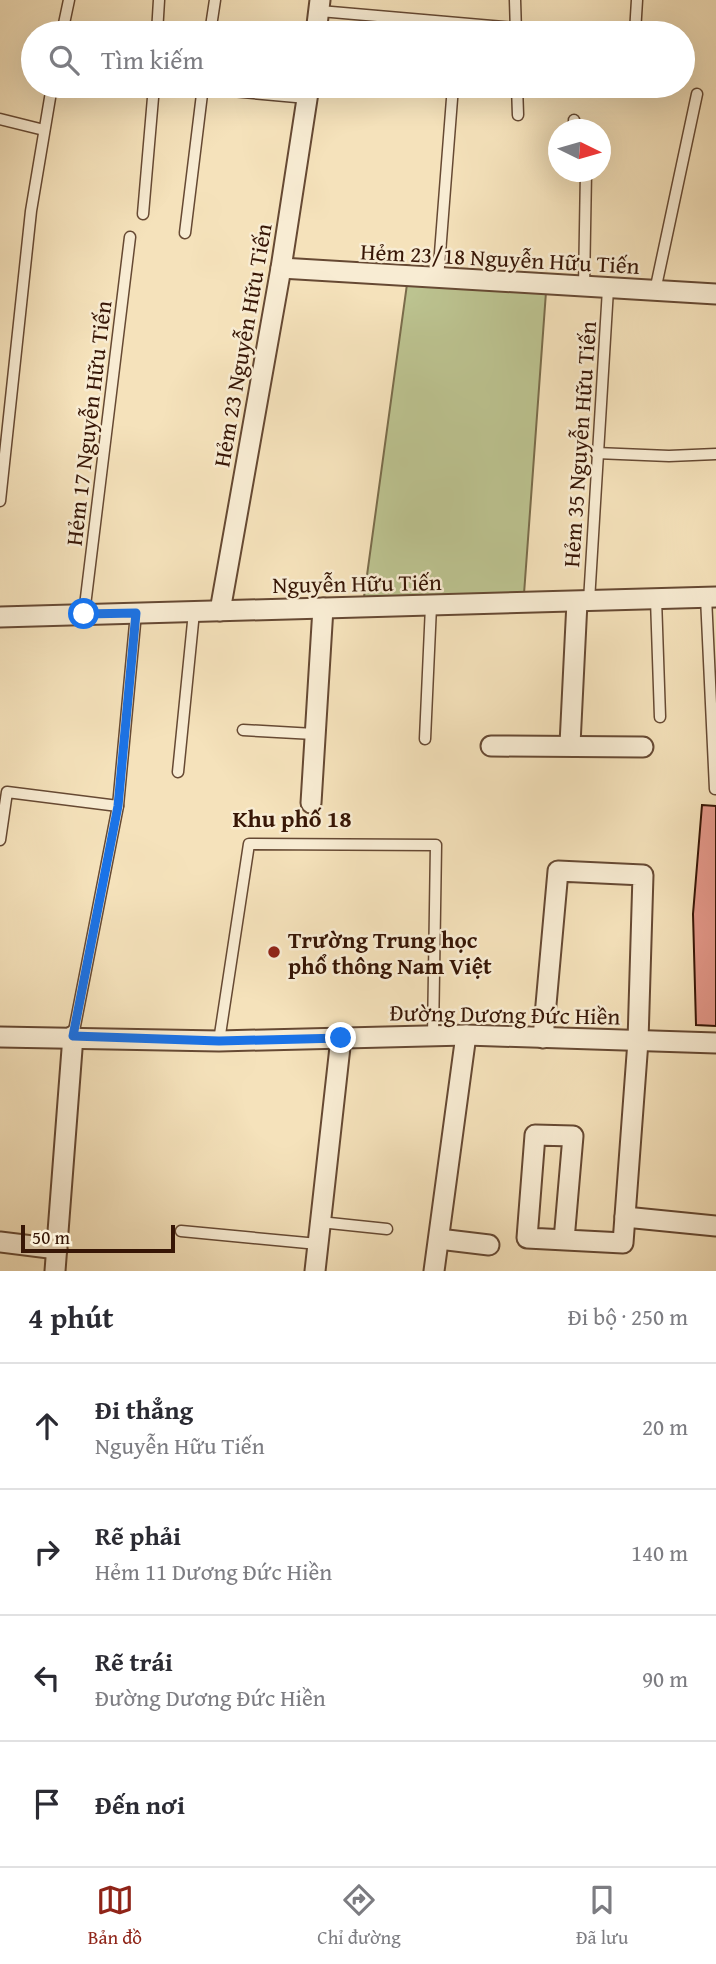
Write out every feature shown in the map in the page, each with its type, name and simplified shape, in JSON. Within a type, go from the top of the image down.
[{"type":"street","name":"Hẻm 23 Nguyễn Hữu Tiến","points":[[220,611],[281,268],[307,98]]},
{"type":"street","name":"Hẻm 23/18 Nguyễn Hữu Tiến","points":[[281,268],[716,294]]},
{"type":"street","name":"Nguyễn Hữu Tiến","points":[[0,617],[711,597]]},
{"type":"street","points":[[570,744],[583,602]]},
{"type":"street","points":[[311,803],[323,608]]},
{"type":"street","points":[[491,746],[570,744],[643,747]]},
{"type":"street","points":[[543,1038],[558,871],[643,875],[638,1041],[623,1243],[564,1240],[527,1238],[535,1135],[573,1136],[564,1240]]},
{"type":"street","points":[[434,1271],[466,1035]]},
{"type":"street","name":"Đường Dương Đức Hiền","points":[[0,1037],[73,1036],[219,1041],[466,1035],[716,1043]]},
{"type":"street","points":[[55,1271],[73,1036]]},
{"type":"street","points":[[315,1271],[341,1038]]},
{"type":"street","points":[[625,1217],[716,1226]]},
{"type":"street","points":[[439,1239],[489,1245]]},
{"type":"street","points":[[0,1242],[57,1248]]},
{"type":"lane","points":[[65,21],[69,0]]},
{"type":"lane","points":[[158,21],[159,0]]},
{"type":"lane","points":[[212,21],[215,0]]},
{"type":"lane","points":[[514,0],[515,21]]},
{"type":"lane","points":[[636,21],[637,0]]},
{"type":"lane","points":[[320,5],[413,21]]},
{"type":"lane","points":[[655,291],[698,94]]},
{"type":"lane","points":[[0,501],[31,211],[50,98]]},
{"type":"lane","points":[[143,214],[153,98]]},
{"type":"lane","points":[[185,233],[202,98]]},
{"type":"lane","points":[[438,279],[452,98]]},
{"type":"lane","points":[[517,98],[518,115]]},
{"type":"lane","points":[[0,119],[44,130]]},
{"type":"lane","points":[[584,288],[586,182]]},
{"type":"lane","name":"Hẻm 17 Nguyễn Hữu Tiến","points":[[84,614],[130,237]]},
{"type":"lane","name":"Hẻm 35 Nguyễn Hữu Tiến","points":[[583,602],[608,289]]},
{"type":"lane","points":[[596,453],[668,456],[716,454]]},
{"type":"lane","points":[[711,597],[715,789]]},
{"type":"lane","points":[[656,599],[660,717]]},
{"type":"lane","points":[[425,739],[430,606]]},
{"type":"lane","points":[[178,772],[194,612]]},
{"type":"lane","points":[[73,1036],[118,806],[136,613]]},
{"type":"lane","points":[[243,730],[314,734]]},
{"type":"lane","points":[[0,840],[8,792],[118,806]]},
{"type":"lane","points":[[219,1041],[249,844],[436,845],[433,1036]]},
{"type":"lane","points":[[320,1222],[387,1229]]},
{"type":"lane","points":[[181,1231],[318,1244]]},
{"type":"green space","points":[[407,284],[546,292],[524,594],[364,597]]},
{"type":"building","points":[[702,805],[716,806],[716,1026],[696,1025],[693,914]]},
{"type":"place","name":"Trường Trung học phổ thông Nam Việt","points":[[274,952]]},
{"type":"district","name":"Khu phố 18","points":[[292,818]]},
{"type":"route","points":[[84,614],[136,613],[118,806],[73,1036],[219,1041],[341,1038]]}]
